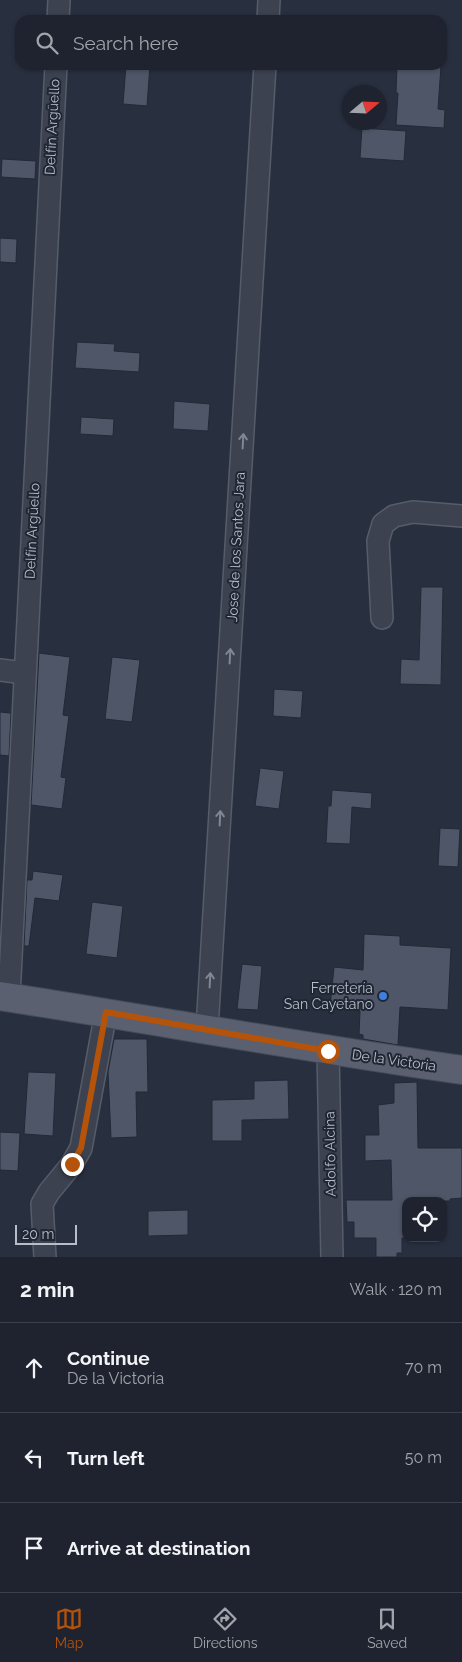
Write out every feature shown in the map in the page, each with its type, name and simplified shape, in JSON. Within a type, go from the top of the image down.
[{"type":"main road","name":"De la Victoria","points":[[5,996],[328,1051],[462,1070]]},
{"type":"street","points":[[58,15],[59,0]]},
{"type":"street","points":[[268,15],[269,0]]},
{"type":"street","name":"Delfín Argüello","points":[[5,996],[56,70]]},
{"type":"street","name":"Jose de los Santos Jara","points":[[207,1029],[265,70]]},
{"type":"street","points":[[382,618],[378,541],[383,524],[394,516],[413,512],[462,517]]},
{"type":"street","points":[[0,670],[24,673]]},
{"type":"street","points":[[44,1257],[42,1204],[49,1192],[72,1164],[81,1148],[106,1012]]},
{"type":"street","name":"Adolfo Alcina","points":[[328,1051],[332,1257]]},
{"type":"building","points":[[126,70],[150,70],[147,106],[123,104]]},
{"type":"building","points":[[397,70],[441,70],[438,109],[445,110],[444,128],[396,125],[398,93],[396,93]]},
{"type":"building","points":[[362,130],[406,131],[404,161],[360,158]]},
{"type":"building","points":[[2,159],[36,161],[35,179],[1,177]]},
{"type":"building","points":[[0,238],[17,239],[16,263],[0,262]]},
{"type":"building","points":[[77,342],[115,344],[114,351],[140,353],[139,372],[75,368]]},
{"type":"building","points":[[174,401],[210,404],[208,431],[173,429]]},
{"type":"building","points":[[81,417],[114,419],[113,436],[80,434]]},
{"type":"building","points":[[421,587],[443,587],[441,685],[400,684],[401,659],[419,660]]},
{"type":"building","points":[[39,653],[70,657],[63,715],[69,716],[61,777],[66,778],[62,809],[31,805]]},
{"type":"building","points":[[112,657],[140,660],[132,722],[105,719]]},
{"type":"building","points":[[274,689],[303,691],[301,718],[273,716]]},
{"type":"building","points":[[0,712],[11,713],[9,756],[0,755]]},
{"type":"building","points":[[260,768],[284,771],[279,809],[255,806]]},
{"type":"building","points":[[332,790],[372,793],[371,809],[352,807],[350,844],[326,843],[328,806],[331,806]]},
{"type":"building","points":[[440,828],[460,829],[458,867],[438,866]]},
{"type":"building","points":[[33,871],[63,875],[59,901],[35,898],[29,946],[24,946],[27,880],[32,880]]},
{"type":"building","points":[[92,902],[123,906],[117,958],[86,954]]},
{"type":"building","points":[[364,934],[400,936],[400,945],[451,948],[448,1010],[400,1007],[398,1045],[363,1039],[363,1035],[359,1034],[360,1011],[330,1007],[334,967],[363,970]]},
{"type":"building","points":[[242,964],[262,966],[258,1010],[237,1009]]},
{"type":"building","points":[[114,1039],[147,1039],[148,1092],[136,1092],[137,1137],[111,1138],[108,1072]]},
{"type":"building","points":[[28,1072],[56,1073],[53,1136],[24,1134]]},
{"type":"building","points":[[288,1080],[289,1119],[242,1120],[242,1141],[212,1141],[212,1100],[254,1099],[254,1081]]},
{"type":"building","points":[[417,1082],[418,1148],[462,1148],[462,1198],[447,1201],[447,1197],[402,1197],[402,1253],[397,1253],[397,1257],[376,1257],[376,1238],[354,1238],[354,1222],[347,1222],[346,1200],[392,1200],[391,1160],[365,1161],[365,1135],[379,1135],[378,1105],[394,1103],[394,1083]]},
{"type":"building","points":[[0,1132],[20,1133],[18,1171],[0,1170]]},
{"type":"building","points":[[188,1210],[188,1235],[148,1236],[148,1211]]},
{"type":"place","name":"Ferretería San Cayetano","points":[[383,996]]},
{"type":"route","points":[[72,1164],[81,1148],[106,1012],[328,1051]]}]
